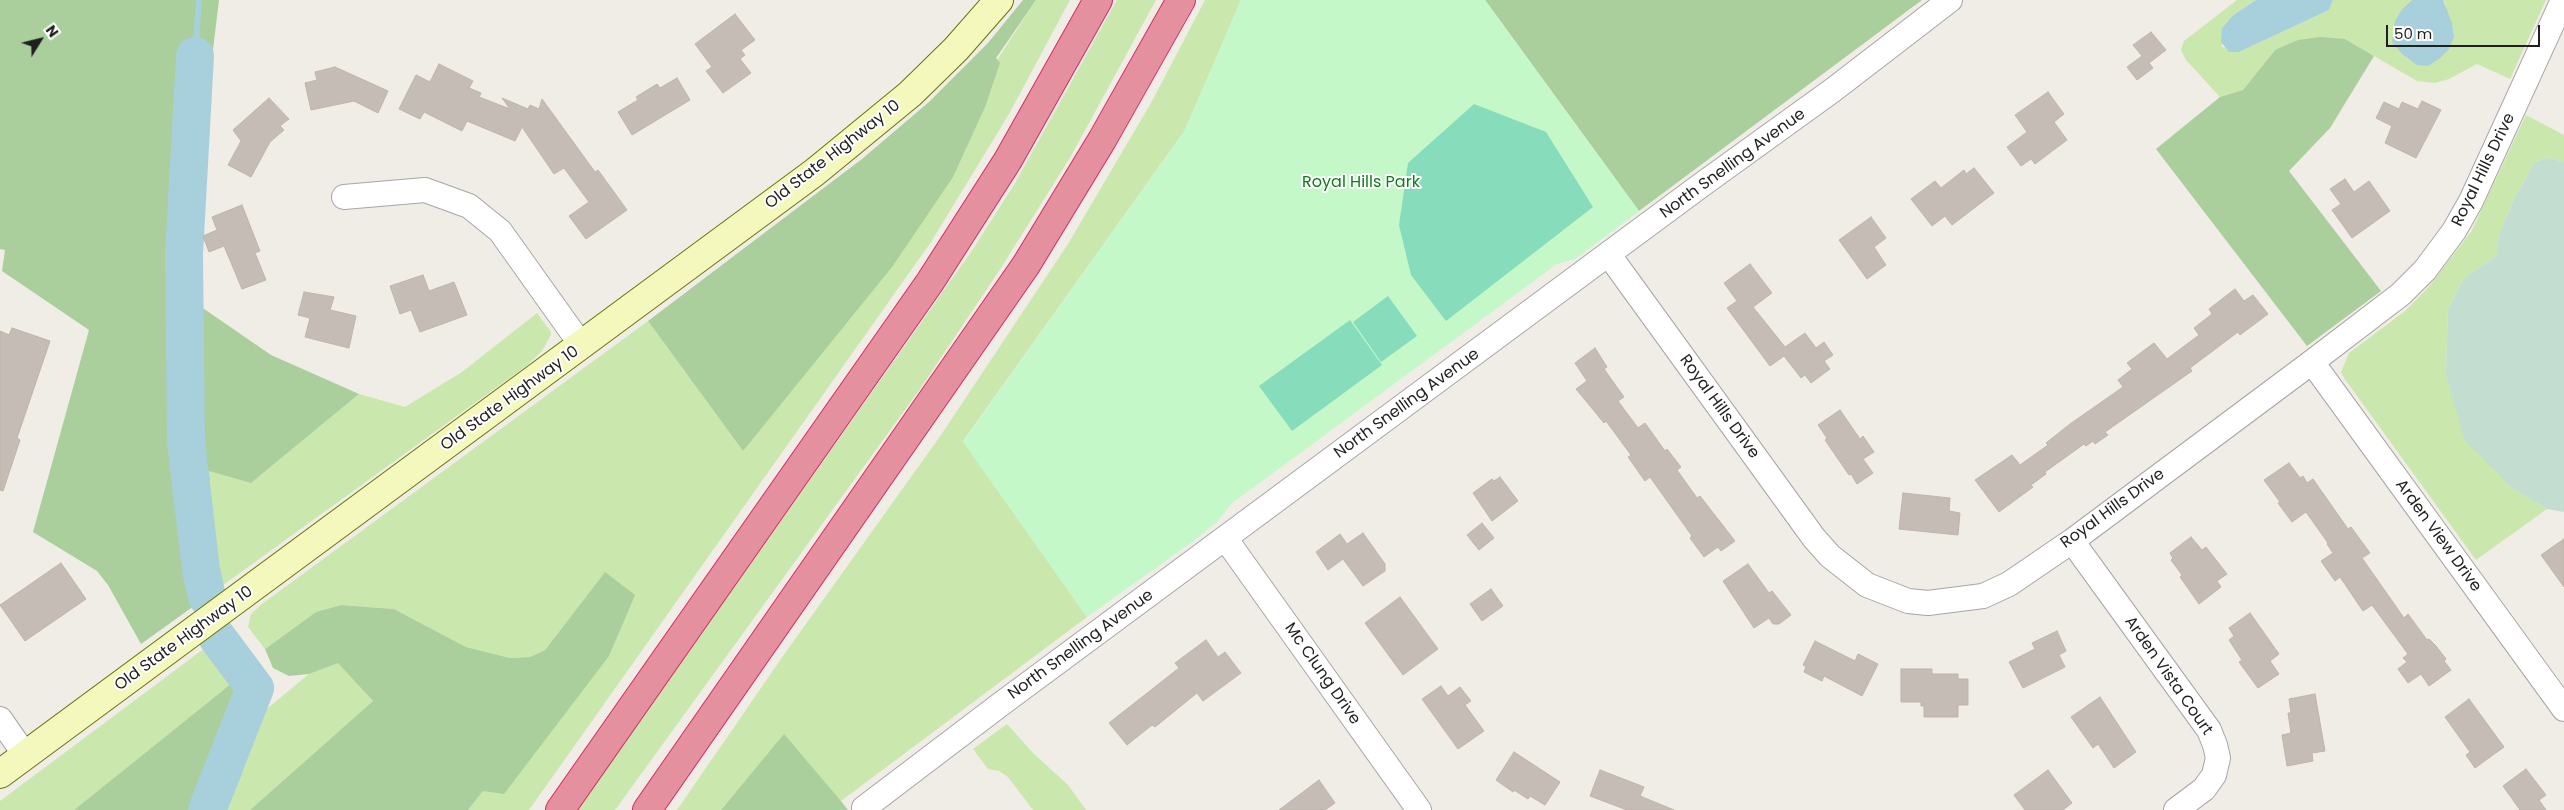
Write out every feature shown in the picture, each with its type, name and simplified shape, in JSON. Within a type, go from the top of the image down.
[{"type":"highway","points":[[560,810],[930,282],[1008,160],[1098,0]]},
{"type":"highway","points":[[646,810],[1026,265],[1102,140],[1181,0]]},
{"type":"street","name":"Old State Highway 10","points":[[0,774],[582,346],[815,172],[901,102],[956,49],[999,0]]},
{"type":"street","name":"North Snelling Avenue","points":[[865,809],[1226,538],[1833,90],[1950,0]]},
{"type":"street","name":"Royal Hills Drive","points":[[1609,255],[1814,538],[1830,556],[1867,585],[1908,601],[1928,602],[1983,596],[2009,584],[2072,541],[2312,362],[2400,294],[2425,270],[2454,231],[2486,169],[2563,0]]},
{"type":"street","points":[[344,197],[426,190],[469,206],[500,231],[582,346]]},
{"type":"street","name":"Arden View Drive","points":[[2312,362],[2564,709]]},
{"type":"street","name":"Mc Clung Drive","points":[[1226,538],[1419,810]]},
{"type":"street","name":"Arden Vista Court","points":[[2072,541],[2209,730],[2215,745],[2218,758],[2214,775],[2204,789],[2176,810]]},
{"type":"street","points":[[0,719],[25,755]]},
{"type":"green space","points":[[0,0],[219,0],[190,239],[194,302],[271,355],[359,394],[251,483],[209,471],[219,588],[141,644],[108,585],[97,571],[33,532],[89,330],[2,271],[5,250],[0,249]]},
{"type":"green space","points":[[1023,0],[1036,0],[996,58],[1000,63],[985,107],[953,177],[892,267],[743,451],[648,321],[862,159],[929,102],[988,43]]},
{"type":"green space","points":[[1036,0],[1070,0],[1009,114],[931,242],[529,810],[468,810],[483,791],[605,572],[545,650],[530,657],[510,658],[466,647],[394,609],[341,605],[316,612],[265,649],[248,627],[251,614],[262,604],[648,321],[743,451]]},
{"type":"green space","points":[[1117,0],[1156,0],[1071,156],[999,271],[920,389],[615,810],[577,810],[971,252],[1015,183]]},
{"type":"green space","points":[[1205,0],[1241,0],[1185,130],[963,441],[1087,617],[841,801],[784,735],[721,810],[677,810],[783,656],[941,435],[1068,244],[1151,103]]},
{"type":"green space","name":"Royal Hills Park","points":[[1241,0],[1485,0],[1639,211],[1575,259],[1557,264],[1231,504],[1217,522],[1192,542],[1087,617],[963,442],[1185,130]]},
{"type":"green space","points":[[1485,0],[1922,0],[1639,211]]},
{"type":"green space","points":[[2237,0],[2256,0],[2232,16],[2222,28],[2222,47],[2239,52],[2329,10],[2333,0],[2412,0],[2402,9],[2446,5],[2443,0],[2546,0],[2510,79],[2477,64],[2449,79],[2435,83],[2417,81],[2345,39],[2275,50],[2243,90],[2220,97],[2186,60],[2181,50],[2184,41]]},
{"type":"green space","points":[[2320,37],[2345,39],[2374,56],[2330,128],[2289,171],[2381,291],[2307,346],[2156,149],[2220,97],[2243,90],[2275,50],[2298,40]]},
{"type":"green space","points":[[1474,104],[1546,132],[1593,207],[1446,321],[1411,275],[1399,225],[1408,163]]},
{"type":"green space","points":[[2526,115],[2564,135],[2564,162],[2549,158],[2535,162],[2515,197],[2499,234],[2497,255],[2463,279],[2448,310],[2446,374],[2512,488],[2547,509],[2476,560],[2341,372],[2349,353],[2405,311],[2425,291],[2471,232]]},
{"type":"green space","points":[[2549,158],[2564,162],[2564,512],[2547,509],[2512,488],[2464,439],[2446,374],[2448,310],[2463,279],[2497,255],[2499,234],[2515,197],[2535,162]]},
{"type":"green space","points":[[1388,296],[1417,336],[1381,362],[1353,322]]},
{"type":"green space","points":[[537,313],[551,332],[551,335],[542,351],[526,366],[219,588],[209,470],[251,483],[359,394],[405,407],[462,372]]},
{"type":"green space","points":[[1350,320],[1382,365],[1292,431],[1259,386]]},
{"type":"green space","points":[[605,572],[635,595],[609,656],[504,794],[483,791],[468,810],[250,810],[373,701],[338,663],[309,674],[289,676],[273,668],[265,649],[316,612],[341,605],[394,609],[466,647],[510,658],[530,657],[545,650]]},
{"type":"green space","points":[[225,633],[229,633],[240,643],[251,667],[249,687],[244,696],[232,683],[74,810],[0,810],[0,801]]},
{"type":"green space","points":[[338,662],[373,701],[250,810],[227,810],[242,774],[213,744],[244,696],[263,712],[309,674]]},
{"type":"green space","points":[[232,683],[244,696],[213,744],[242,774],[227,810],[74,810]]},
{"type":"green space","points":[[1007,724],[1034,754],[1068,785],[1086,810],[1033,810],[1008,777],[999,771],[988,769],[973,749]]},
{"type":"green space","points":[[784,734],[841,801],[848,810],[721,810]]},
{"type":"water","points":[[2256,0],[2333,0],[2329,10],[2239,52],[2229,52],[2221,42],[2222,28],[2232,16]]},
{"type":"water","points":[[2412,0],[2443,0],[2452,23],[2454,37],[2449,49],[2428,66],[2417,65],[2402,54],[2392,42],[2395,21],[2402,9]]},
{"type":"building","points":[[735,14],[755,40],[741,50],[745,55],[740,59],[751,73],[723,93],[706,71],[712,67],[695,44]]},
{"type":"building","points":[[2151,32],[2166,50],[2149,63],[2153,68],[2137,80],[2127,67],[2142,56],[2133,45]]},
{"type":"building","points":[[439,64],[473,81],[469,88],[481,93],[479,97],[510,109],[502,98],[528,109],[530,105],[539,109],[542,99],[595,172],[598,170],[627,210],[586,239],[569,216],[589,202],[564,168],[554,174],[522,127],[515,141],[467,121],[462,131],[424,112],[420,119],[399,109],[416,75],[430,82]]},
{"type":"building","points":[[335,67],[388,91],[378,113],[354,101],[311,110],[305,83],[317,80],[315,72]]},
{"type":"building","points":[[677,78],[690,100],[632,135],[618,112],[638,100],[636,97],[657,84],[660,88]]},
{"type":"building","points":[[2048,92],[2064,114],[2054,122],[2067,140],[2035,164],[2031,159],[2021,166],[2007,147],[2027,132],[2015,115]]},
{"type":"building","points":[[269,98],[289,119],[280,126],[284,130],[270,142],[251,177],[228,165],[241,141],[233,130]]},
{"type":"building","points":[[2422,101],[2441,110],[2416,158],[2385,143],[2392,126],[2376,118],[2384,102],[2399,109],[2402,102],[2418,109]]},
{"type":"building","points":[[1974,168],[1994,193],[1952,225],[1945,216],[1932,226],[1911,199],[1935,181],[1941,188],[1964,170],[1966,174]]},
{"type":"building","points":[[2345,179],[2354,192],[2369,181],[2390,211],[2352,238],[2332,210],[2341,204],[2330,189]]},
{"type":"building","points":[[242,205],[260,251],[255,253],[266,280],[242,289],[224,246],[209,252],[203,236],[217,230],[212,217]]},
{"type":"building","points":[[1871,217],[1886,238],[1874,247],[1886,265],[1867,279],[1839,240]]},
{"type":"building","points":[[1750,264],[1772,293],[1753,307],[1785,347],[1805,333],[1816,348],[1824,342],[1833,355],[1824,361],[1830,369],[1811,383],[1805,375],[1801,378],[1784,356],[1770,366],[1727,308],[1737,301],[1724,283]]},
{"type":"building","points":[[423,275],[429,291],[454,282],[467,315],[420,332],[411,310],[400,314],[390,286]]},
{"type":"building","points":[[2235,289],[2244,301],[2253,295],[2268,314],[2240,335],[2238,332],[2190,368],[2192,371],[2105,432],[2108,435],[2095,444],[2093,441],[2086,446],[2084,444],[2045,472],[2046,474],[2031,485],[2033,487],[1999,512],[1975,480],[2012,455],[2020,465],[2048,445],[2046,443],[2070,424],[2123,387],[2118,380],[2132,369],[2127,363],[2154,343],[2167,359],[2199,335],[2194,328],[2212,314],[2209,309]]},
{"type":"building","points":[[304,292],[334,297],[330,310],[356,316],[349,348],[305,337],[310,318],[298,315]]},
{"type":"building","points":[[12,328],[50,341],[17,438],[20,440],[3,491],[0,490],[0,331],[9,335]]},
{"type":"building","points":[[1595,348],[1607,367],[1604,369],[1624,397],[1618,401],[1638,428],[1645,423],[1665,451],[1667,449],[1681,467],[1677,470],[1697,498],[1700,496],[1735,541],[1721,551],[1718,547],[1704,557],[1690,538],[1692,536],[1650,477],[1645,481],[1628,457],[1631,455],[1606,421],[1604,423],[1576,389],[1587,381],[1575,363]]},
{"type":"building","points":[[1840,410],[1860,439],[1863,436],[1874,452],[1863,459],[1873,473],[1857,484],[1825,440],[1827,438],[1818,425]]},
{"type":"building","points":[[2289,463],[2300,478],[2303,476],[2307,483],[2313,479],[2348,529],[2351,527],[2370,553],[2362,558],[2404,618],[2408,614],[2427,640],[2429,639],[2436,646],[2446,659],[2444,661],[2451,670],[2429,686],[2421,674],[2408,683],[2398,669],[2407,662],[2403,658],[2408,654],[2372,605],[2363,611],[2340,577],[2335,581],[2321,561],[2333,553],[2306,512],[2292,522],[2278,503],[2280,502],[2264,480]]},
{"type":"building","points":[[1500,477],[1518,501],[1492,521],[1473,493],[1492,479],[1494,481]]},
{"type":"building","points":[[1903,493],[1950,498],[1949,511],[1960,513],[1958,535],[1899,529]]},
{"type":"building","points":[[1482,523],[1494,538],[1479,550],[1467,535]]},
{"type":"building","points":[[1363,533],[1385,564],[1385,571],[1363,586],[1343,559],[1328,570],[1316,552],[1340,534],[1347,544]]},
{"type":"building","points":[[2191,537],[2202,550],[2206,547],[2227,574],[2217,581],[2221,587],[2199,604],[2180,577],[2182,575],[2171,560],[2173,558],[2170,553]]},
{"type":"building","points":[[2564,539],[2564,587],[2541,555]]},
{"type":"building","points":[[61,563],[86,599],[25,641],[0,605]]},
{"type":"building","points":[[1748,564],[1769,593],[1772,591],[1791,615],[1779,624],[1773,624],[1769,618],[1754,628],[1723,581]]},
{"type":"building","points":[[1491,589],[1503,606],[1482,621],[1470,604]]},
{"type":"building","points":[[1400,597],[1438,649],[1403,675],[1365,623]]},
{"type":"building","points":[[2250,613],[2279,654],[2270,661],[2279,674],[2258,688],[2239,662],[2242,660],[2229,640],[2234,636],[2229,628]]},
{"type":"building","points":[[2057,631],[2066,651],[2059,655],[2065,667],[2023,688],[2009,662],[2035,649],[2032,643]]},
{"type":"building","points":[[1206,640],[1218,657],[1225,652],[1241,673],[1203,701],[1197,693],[1155,727],[1152,725],[1127,745],[1109,723],[1179,668],[1175,663]]},
{"type":"building","points":[[1815,641],[1855,661],[1858,654],[1878,664],[1862,696],[1824,676],[1822,681],[1804,672],[1806,667],[1803,665]]},
{"type":"building","points":[[1901,669],[1932,669],[1932,674],[1958,674],[1958,679],[1968,679],[1968,705],[1958,705],[1958,717],[1924,717],[1924,706],[1921,706],[1921,702],[1901,702]]},
{"type":"building","points":[[1441,686],[1448,696],[1460,687],[1471,701],[1465,705],[1484,731],[1458,749],[1422,699]]},
{"type":"building","points":[[2315,694],[2325,751],[2312,753],[2313,761],[2287,766],[2282,735],[2291,733],[2288,713],[2291,713],[2289,699]]},
{"type":"building","points":[[2100,697],[2136,752],[2114,768],[2098,744],[2093,748],[2071,717]]},
{"type":"building","points":[[2469,699],[2504,747],[2475,768],[2466,755],[2470,752],[2445,717]]},
{"type":"building","points":[[1514,752],[1560,782],[1545,805],[1530,796],[1528,799],[1514,790],[1513,792],[1496,780]]},
{"type":"building","points":[[2526,769],[2546,795],[2539,800],[2546,810],[2520,810],[2503,786]]},
{"type":"building","points":[[1600,770],[1644,787],[1640,796],[1674,810],[1627,810],[1590,796]]},
{"type":"building","points":[[2048,770],[2072,803],[2063,810],[2025,810],[2014,795]]},
{"type":"building","points":[[1319,780],[1335,803],[1325,810],[1279,810]]},
{"type":"waterway","points":[[195,56],[199,0]]},
{"type":"waterway","points":[[195,56],[184,254],[186,442],[201,570],[207,597]]},
{"type":"waterway","points":[[207,810],[255,688],[217,637]]}]
